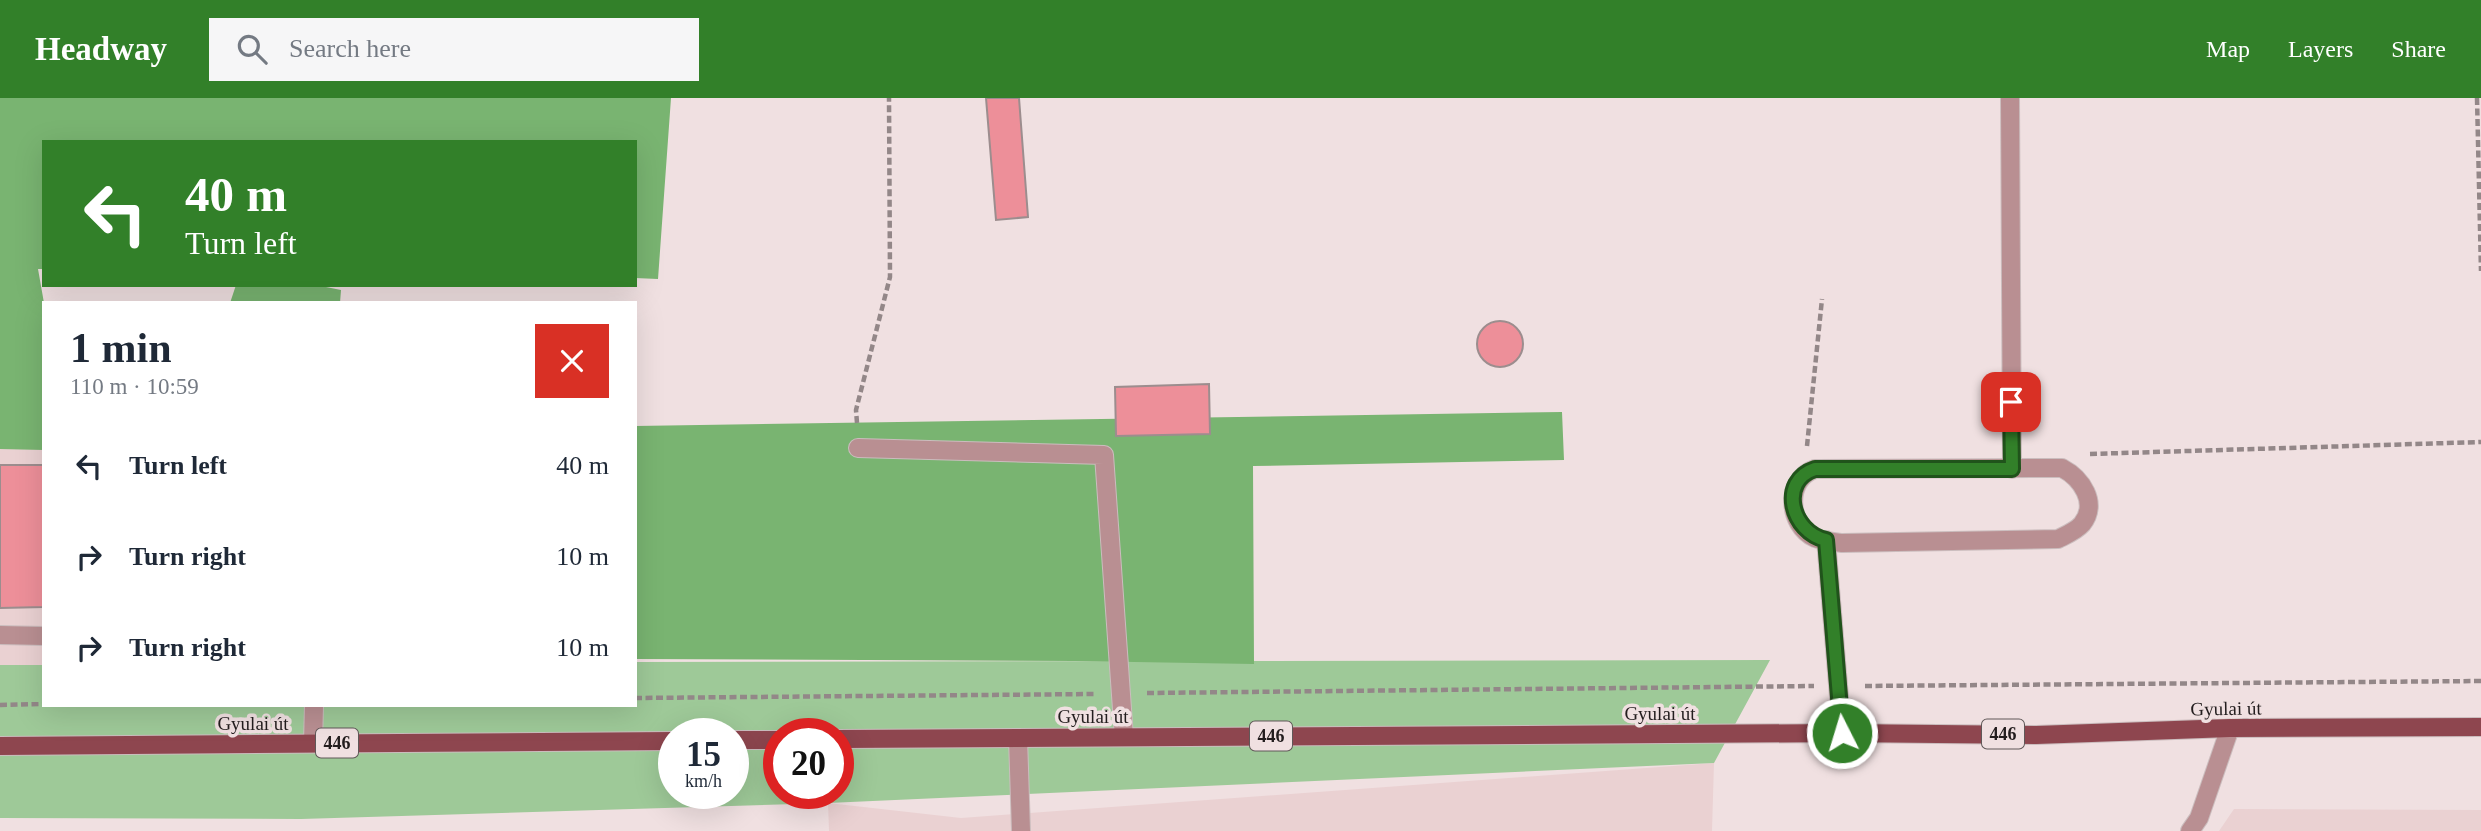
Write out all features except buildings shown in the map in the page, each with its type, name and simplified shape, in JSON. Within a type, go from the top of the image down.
[{"type":"main road","name":"Gyulai út","points":[[854,739],[2036,734],[2230,728],[2481,727]]},
{"type":"main road","name":"Gyulai út","points":[[0,746],[658,741]]},
{"type":"street","points":[[2010,98],[2012,469]]},
{"type":"street","points":[[858,448],[1104,455],[1124,737]]},
{"type":"street","points":[[2062,468],[2075,475],[2083,484],[2087,497],[2088,512],[2082,524],[2058,539],[1842,543],[1815,538],[1796,519],[1794,490],[1806,472],[1815,469],[2012,469],[2062,468]]},
{"type":"street","points":[[1826,540],[1842,733]]},
{"type":"street","points":[[0,635],[42,636]]},
{"type":"street","points":[[313,743],[314,707]]},
{"type":"street","points":[[2190,831],[2199,818],[2230,728]]},
{"type":"street","points":[[1018,738],[1021,831]]},
{"type":"path","points":[[858,448],[856,410],[890,277],[889,98]]},
{"type":"path","points":[[2477,98],[2481,271]]},
{"type":"path","points":[[1806,472],[1822,299]]},
{"type":"path","points":[[2084,454],[2481,442]]},
{"type":"path","points":[[637,698],[2481,681]]},
{"type":"path","points":[[0,705],[42,704]]},
{"type":"shaded area","points":[[0,429],[42,429],[42,665],[0,665]]},
{"type":"shaded area","points":[[1714,763],[1712,831],[829,831],[828,809],[854,809],[854,806],[961,818]]},
{"type":"shaded area","points":[[2234,809],[2481,810],[2481,831],[2219,831]]},
{"type":"green space","points":[[0,98],[671,98],[658,279],[637,278],[637,140],[42,140],[42,269],[38,269],[44,301],[42,450],[0,449]]},
{"type":"green space","points":[[235,287],[326,287],[341,290],[340,301],[231,301]]},
{"type":"green space","points":[[1562,412],[1564,460],[1253,466],[1254,664],[637,659],[637,426]]},
{"type":"green space","points":[[1770,660],[1714,763],[854,802],[854,718],[763,718],[763,805],[749,805],[749,718],[658,718],[658,808],[301,819],[0,818],[0,665],[42,665],[42,707],[637,707],[637,662]]},
{"type":"route","points":[[1842,733],[1826,540],[1815,538],[1805,531],[1796,519],[1794,490],[1806,472],[1815,469],[2012,469],[2011,402]]}]
